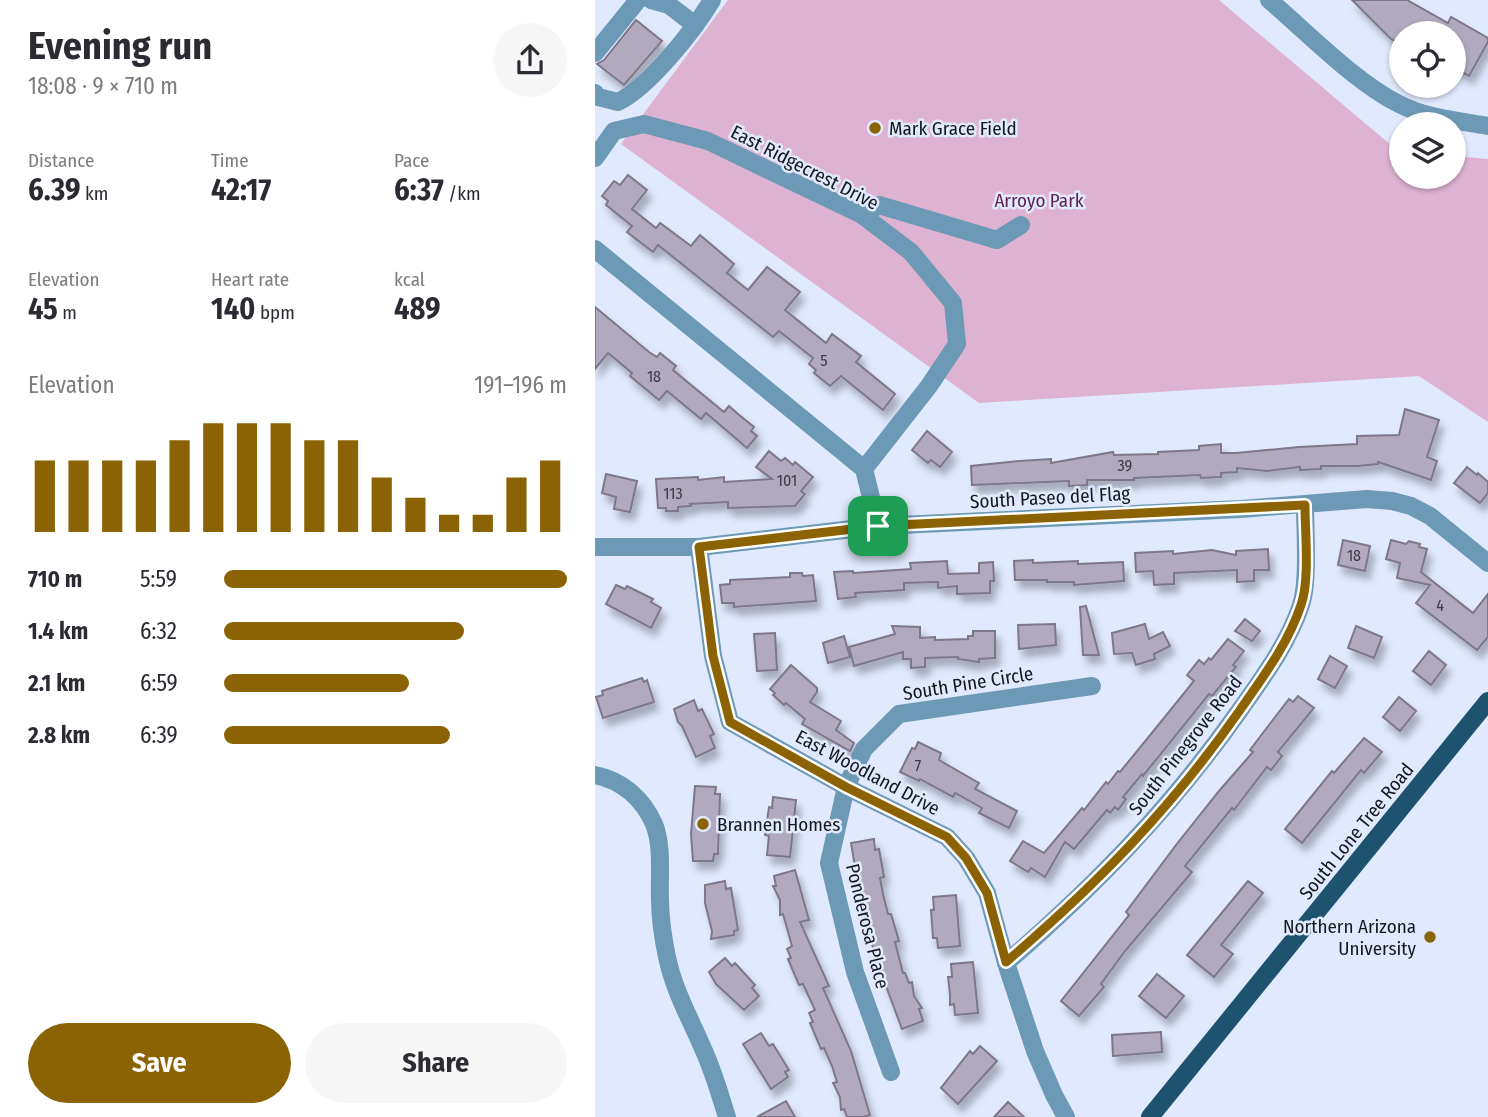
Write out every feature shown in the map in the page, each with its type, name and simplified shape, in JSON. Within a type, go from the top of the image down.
[{"type":"main road","name":"South Lone Tree Road","points":[[1150,1117],[1488,701]]},
{"type":"street","points":[[595,53],[638,0]]},
{"type":"street","points":[[651,0],[669,5],[695,25]]},
{"type":"street","points":[[595,93],[598,97],[618,102],[636,92],[695,25],[712,0]]},
{"type":"street","points":[[1269,0],[1365,83],[1400,105],[1437,117],[1488,126]]},
{"type":"street","name":"East Ridgecrest Drive","points":[[595,158],[614,131],[644,124],[708,141],[862,215],[911,252],[953,303],[957,344],[929,386],[864,469]]},
{"type":"street","points":[[862,215],[879,205],[997,240],[1021,225]]},
{"type":"street","points":[[595,249],[864,469],[878,526]]},
{"type":"street","name":"South Paseo del Flag","points":[[595,547],[699,547],[878,526],[1305,505],[1367,499],[1411,506],[1449,529],[1488,563]]},
{"type":"street","name":"South Pinegrove Road","points":[[1006,962],[1062,914],[1133,845],[1211,751],[1262,680],[1289,637],[1302,602],[1305,505]]},
{"type":"street","name":"East Woodland Drive","points":[[699,547],[713,656],[730,722],[846,787],[947,837],[966,858],[987,893],[1035,1051],[1053,1095],[1066,1117]]},
{"type":"street","name":"South Pine Circle","points":[[846,787],[864,748],[899,714],[1092,686]]},
{"type":"street","points":[[595,775],[606,777],[626,788],[642,803],[653,823],[657,838],[661,918],[667,959],[679,996],[710,1066],[727,1117]]},
{"type":"street","name":"Ponderosa Place","points":[[846,787],[829,863],[855,972],[891,1072]]},
{"type":"green space","name":"Arroyo Park","points":[[728,0],[1219,0],[1389,143],[1389,189],[1466,189],[1466,157],[1488,159],[1488,422],[1419,376],[979,403],[621,144]]},
{"type":"building","points":[[1352,0],[1407,0],[1444,21],[1389,21],[1389,37]]},
{"type":"building","points":[[636,20],[662,41],[624,85],[597,64],[604,60]]},
{"type":"building","points":[[1466,26],[1488,38],[1469,76],[1466,74]]},
{"type":"building","points":[[628,175],[647,190],[632,209],[656,228],[660,223],[691,246],[700,235],[734,264],[727,273],[748,290],[767,267],[800,292],[785,310],[826,343],[832,334],[861,356],[856,362],[895,394],[883,410],[841,376],[830,386],[814,373],[816,370],[809,364],[813,358],[779,331],[773,337],[658,245],[653,252],[627,232],[632,226],[606,205],[608,201],[602,196],[614,181],[620,185]]},
{"type":"building","points":[[595,307],[649,352],[657,357],[660,353],[676,366],[673,370],[724,412],[729,406],[754,427],[751,431],[757,436],[747,448],[706,413],[701,419],[667,391],[659,400],[608,353],[595,369]]},
{"type":"building","points":[[1405,409],[1439,420],[1427,457],[1437,461],[1431,480],[1378,462],[1300,470],[1300,467],[1267,471],[1237,468],[1237,472],[1221,473],[1221,477],[1201,478],[1200,475],[1087,480],[1087,485],[1069,486],[1069,481],[972,485],[971,466],[1051,459],[1051,463],[1113,452],[1114,455],[1158,454],[1199,450],[1199,446],[1221,444],[1221,453],[1236,453],[1357,444],[1357,436],[1399,435]]},
{"type":"building","points":[[927,431],[952,452],[940,467],[931,460],[928,463],[912,450]]},
{"type":"building","points":[[769,451],[781,461],[785,458],[793,465],[795,462],[813,477],[801,491],[805,494],[795,506],[728,508],[728,502],[690,504],[691,506],[678,507],[678,511],[658,508],[656,479],[698,477],[698,480],[724,477],[724,482],[772,479],[756,467]]},
{"type":"building","points":[[1467,467],[1488,482],[1488,493],[1480,503],[1454,483]]},
{"type":"building","points":[[606,474],[637,481],[630,512],[614,509],[616,497],[602,493]]},
{"type":"building","points":[[1343,540],[1370,546],[1365,571],[1338,565]]},
{"type":"building","points":[[1391,540],[1406,544],[1409,541],[1427,549],[1421,572],[1473,613],[1488,594],[1488,637],[1477,650],[1416,603],[1430,585],[1397,578],[1400,563],[1386,559]]},
{"type":"building","points":[[1268,549],[1269,570],[1254,570],[1254,581],[1237,582],[1237,570],[1174,573],[1174,584],[1154,585],[1153,571],[1136,572],[1135,553],[1173,551],[1173,554],[1212,550],[1236,555],[1236,551]]},
{"type":"building","points":[[1033,560],[1033,563],[1078,561],[1078,564],[1123,562],[1124,581],[1074,585],[1074,582],[1015,580],[1014,561]]},
{"type":"building","points":[[947,561],[948,574],[979,573],[979,563],[993,562],[994,581],[990,581],[990,593],[957,594],[957,586],[938,588],[938,582],[904,583],[904,590],[855,593],[856,597],[838,599],[834,572],[911,569],[910,563]]},
{"type":"building","points":[[790,573],[813,575],[816,601],[734,607],[734,603],[722,603],[720,585],[730,584],[730,580],[790,577]]},
{"type":"building","points":[[616,585],[625,589],[627,586],[653,599],[651,602],[661,608],[651,628],[606,604]]},
{"type":"building","points":[[1086,606],[1099,655],[1083,655],[1080,607]]},
{"type":"building","points":[[1245,619],[1260,631],[1252,641],[1235,631]]},
{"type":"building","points":[[1055,624],[1056,645],[1019,649],[1018,625]]},
{"type":"building","points":[[1145,624],[1149,639],[1163,632],[1170,646],[1154,654],[1155,659],[1136,665],[1132,653],[1114,654],[1112,633]]},
{"type":"building","points":[[892,626],[920,627],[920,638],[935,637],[935,640],[968,639],[968,636],[973,636],[973,631],[995,631],[995,658],[979,659],[979,662],[958,657],[925,658],[925,667],[911,668],[911,659],[903,659],[903,652],[854,666],[849,647],[895,634]]},
{"type":"building","points":[[1356,626],[1382,637],[1374,658],[1348,648]]},
{"type":"building","points":[[775,633],[777,670],[757,671],[754,634]]},
{"type":"building","points":[[844,636],[850,657],[828,663],[823,643]]},
{"type":"building","points":[[1228,639],[1244,651],[1233,665],[1236,667],[1212,696],[1209,694],[1123,797],[1126,799],[1118,810],[1115,807],[1110,813],[1107,810],[1074,849],[1065,842],[1045,877],[1031,868],[1028,872],[1010,861],[1023,841],[1044,853],[1106,782],[1108,784],[1118,771],[1120,772],[1194,681],[1187,675],[1199,660],[1204,664],[1209,658],[1211,660]]},
{"type":"building","points":[[1429,651],[1446,665],[1431,685],[1413,671]]},
{"type":"building","points":[[1330,656],[1347,666],[1335,688],[1318,679]]},
{"type":"building","points":[[791,665],[817,688],[810,702],[841,721],[836,730],[854,743],[850,751],[802,724],[805,719],[773,695],[775,693],[770,689]]},
{"type":"building","points":[[642,678],[644,682],[647,680],[654,702],[603,718],[596,697],[603,695],[602,691]]},
{"type":"building","points":[[1298,696],[1314,708],[1278,752],[1282,756],[1271,770],[1267,767],[1185,866],[1192,872],[1125,951],[1101,984],[1104,987],[1079,1016],[1061,1001],[1129,915],[1126,912],[1176,845],[1253,752],[1250,750],[1289,699],[1293,702]]},
{"type":"building","points":[[1399,697],[1416,711],[1400,731],[1383,717]]},
{"type":"building","points":[[694,700],[698,711],[702,709],[714,734],[710,736],[715,748],[696,757],[674,709]]},
{"type":"building","points":[[1364,738],[1382,752],[1364,773],[1361,770],[1302,843],[1285,829],[1332,771],[1334,773]]},
{"type":"building","points":[[918,742],[941,753],[939,760],[979,783],[975,789],[1017,811],[1009,828],[979,813],[982,808],[955,793],[953,797],[920,779],[919,781],[900,772]]},
{"type":"building","name":"Brannen Homes","points":[[695,786],[716,787],[715,794],[720,794],[718,854],[714,854],[713,861],[693,861],[691,834]]},
{"type":"building","name":"Brannen Homes","points":[[773,797],[796,800],[790,857],[767,855],[769,836],[765,835]]},
{"type":"building","points":[[874,839],[875,850],[879,849],[884,877],[880,878],[883,894],[899,941],[895,942],[903,973],[909,983],[912,982],[914,996],[922,1008],[919,1009],[923,1021],[902,1029],[877,962],[862,908],[851,843]]},
{"type":"building","points":[[795,870],[809,920],[800,922],[829,986],[823,988],[851,1051],[870,1115],[847,1117],[844,1109],[841,1110],[840,1097],[833,1083],[837,1082],[832,1066],[810,1023],[813,1022],[809,1013],[815,1010],[803,984],[799,985],[788,959],[791,958],[787,949],[792,946],[783,914],[780,915],[780,900],[773,886],[776,886],[774,876]]},
{"type":"building","name":"Brannen Homes","points":[[725,881],[726,889],[731,888],[738,930],[734,931],[734,935],[711,939],[705,885]]},
{"type":"building","points":[[1248,881],[1263,893],[1221,945],[1233,954],[1214,977],[1187,955]]},
{"type":"building","points":[[956,895],[960,946],[938,948],[937,938],[933,938],[933,897]]},
{"type":"building","points":[[725,958],[732,966],[735,963],[755,985],[752,988],[759,996],[744,1010],[716,984],[709,972]]},
{"type":"building","points":[[973,962],[978,1013],[955,1015],[954,1004],[950,1005],[948,977],[952,977],[951,964]]},
{"type":"building","points":[[1157,974],[1184,996],[1166,1018],[1139,996]]},
{"type":"building","points":[[1161,1032],[1162,1052],[1113,1056],[1112,1035]]},
{"type":"building","points":[[761,1033],[769,1046],[773,1044],[789,1070],[785,1072],[788,1077],[771,1089],[743,1044]]},
{"type":"building","points":[[980,1046],[997,1061],[958,1104],[941,1088],[970,1051],[973,1054]]},
{"type":"building","points":[[786,1101],[795,1117],[757,1117]]},
{"type":"building","points":[[1008,1102],[1024,1117],[994,1117]]},
{"type":"place","name":"Mark Grace Field","points":[[875,128]]},
{"type":"place","name":"Brannen Homes","points":[[703,824]]},
{"type":"place","name":"Northern Arizona University","points":[[1430,937]]},
{"type":"route","points":[[1305,505],[1302,602],[1289,637],[1262,680],[1219,740],[1133,845],[1088,890],[1006,962],[987,893],[966,858],[947,837],[846,787],[730,722],[713,656],[699,547],[878,526],[1305,505]]}]
